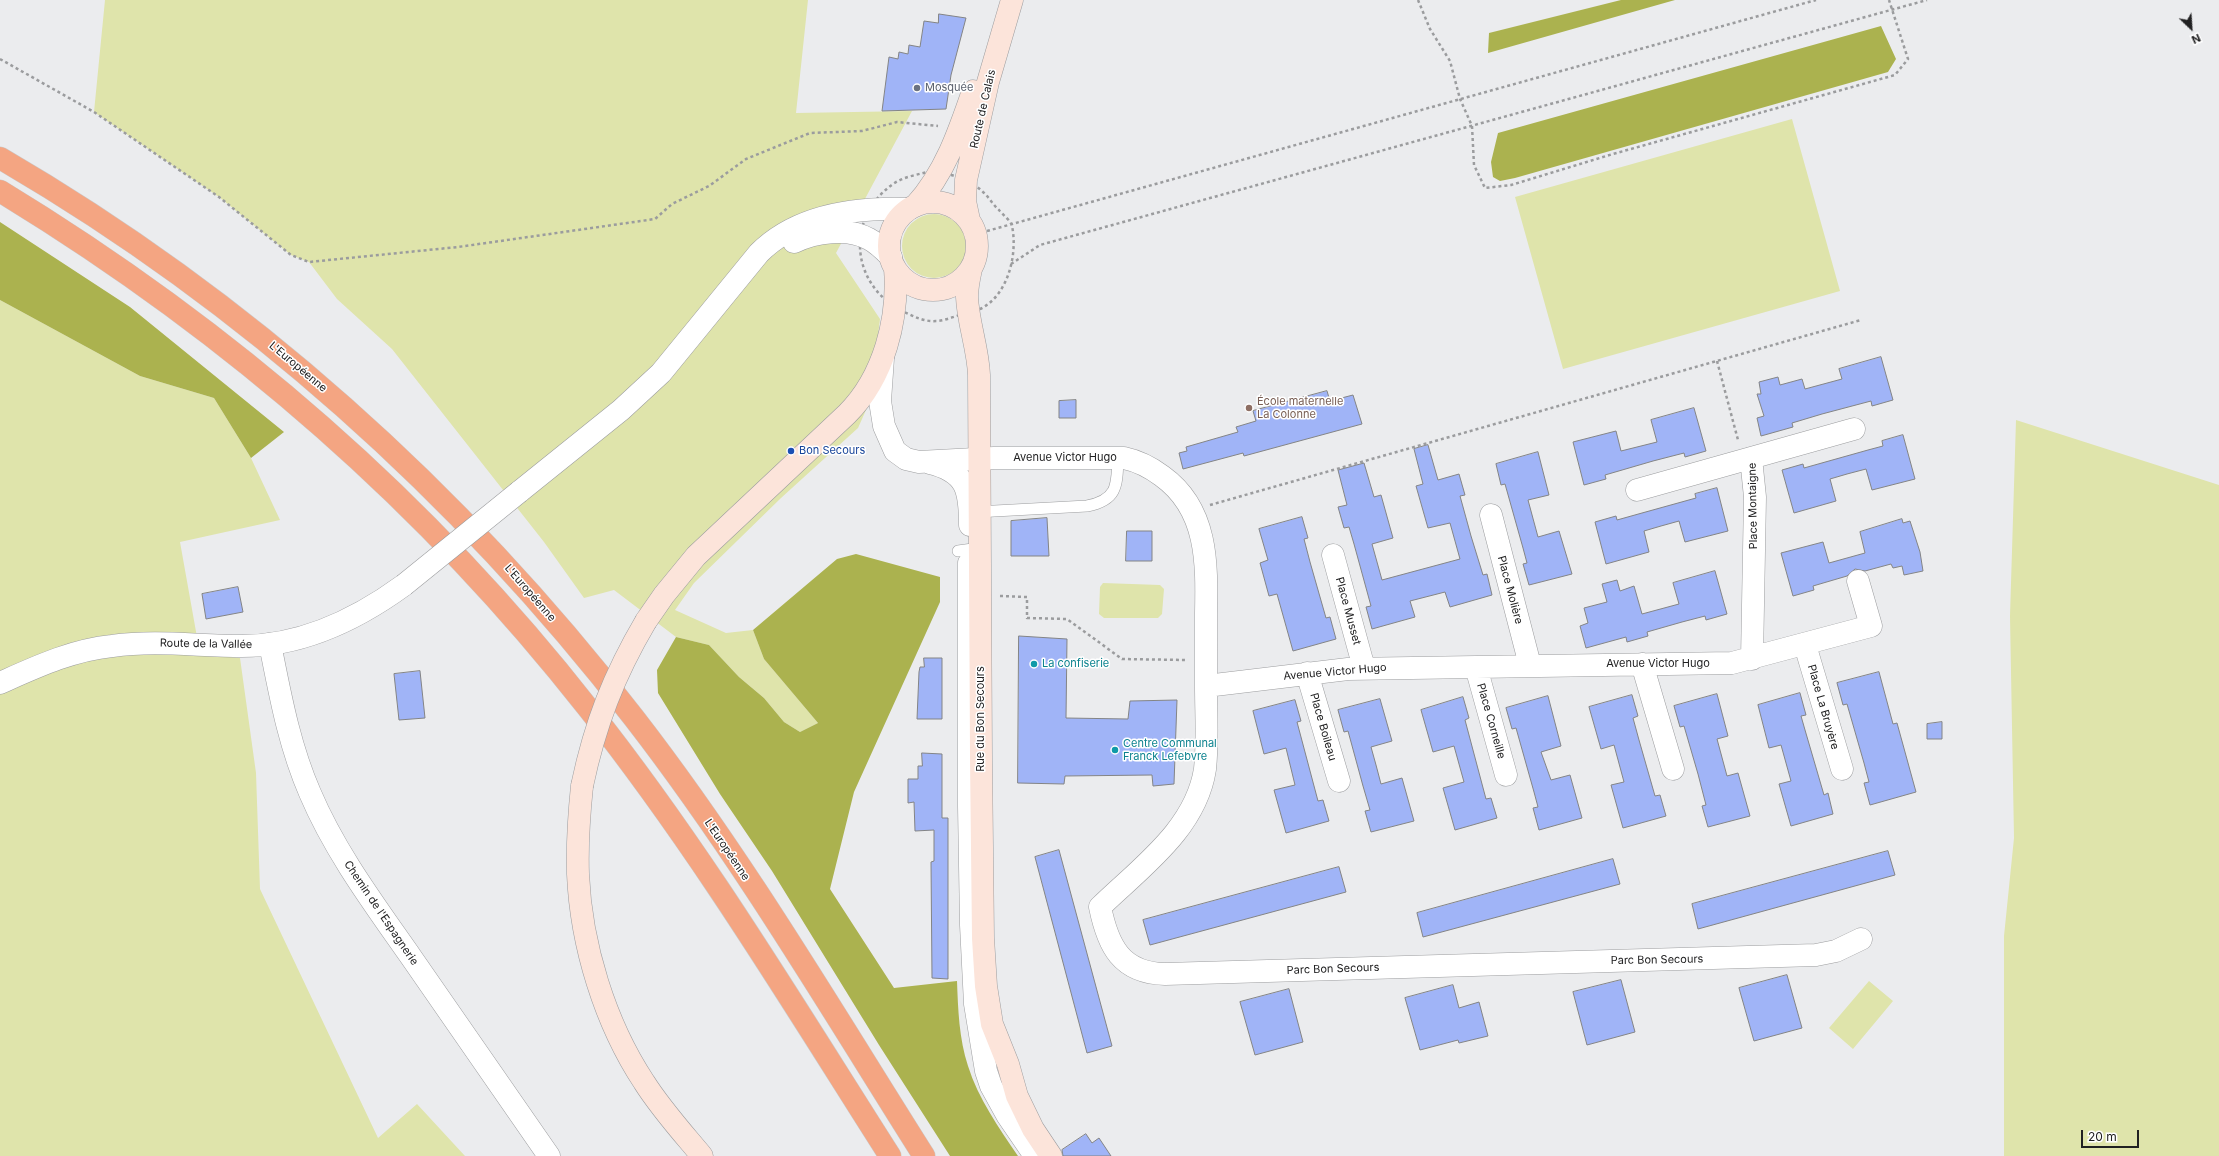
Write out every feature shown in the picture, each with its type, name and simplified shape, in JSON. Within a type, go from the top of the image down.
[{"type":"highway","name":"L'Européenne","points":[[0,158],[116,231],[206,294],[268,342],[381,441],[436,493],[493,552],[611,689],[683,786],[760,899],[924,1156]]},
{"type":"highway","points":[[0,191],[126,272],[217,339],[276,386],[388,486],[518,622],[590,710],[681,833],[741,921],[890,1156]]},
{"type":"main road","name":"Route de Calais","points":[[912,207],[937,180],[958,135],[1001,0]]},
{"type":"main road","name":"Route de Calais","points":[[972,227],[965,201],[966,180],[988,82],[1012,0]]},
{"type":"main road","points":[[702,1156],[659,1104],[640,1076],[620,1038],[601,990],[584,926],[578,874],[578,838],[582,786],[591,747],[605,702],[624,659],[646,620],[673,583],[700,552],[855,406],[872,383],[884,350],[895,308],[893,262],[889,244],[897,221],[912,207],[929,202],[942,202],[959,210],[972,227],[977,252],[971,268],[961,280],[952,285],[933,289],[913,285],[901,276],[893,262]]},
{"type":"main road","name":"Rue du Bon Secours","points":[[971,268],[967,294],[978,360],[979,459],[975,512],[969,549],[980,596],[981,778],[985,971],[992,1024],[1008,1064],[1009,1073],[1024,1111],[1051,1156]]},
{"type":"street","points":[[728,292],[765,247],[779,237],[802,225],[829,215],[856,210],[912,207]]},
{"type":"street","points":[[728,292],[770,256],[806,237],[833,232],[859,234],[871,240],[893,262]]},
{"type":"street","name":"Route de la Vallée","points":[[0,683],[62,657],[110,646],[149,643],[243,646],[270,644],[301,637],[335,626],[376,605],[404,585],[636,398],[673,360],[728,292]]},
{"type":"street","points":[[884,350],[880,401],[886,433],[898,454],[911,461],[925,462]]},
{"type":"street","name":"Place Montaigne","points":[[1752,659],[1755,497],[1747,459],[1854,429]]},
{"type":"street","name":"Avenue Victor Hugo","points":[[925,462],[979,459],[1118,458],[1134,460],[1164,477],[1180,492],[1193,511],[1201,531],[1206,558],[1206,686],[1307,673],[1364,668],[1722,664],[1752,659],[1871,626],[1858,581]]},
{"type":"street","points":[[1637,490],[1747,459]]},
{"type":"street","name":"Rue du Bon Secours","points":[[925,462],[945,468],[962,480],[975,512]]},
{"type":"street","name":"Place Molière","points":[[1491,515],[1530,665]]},
{"type":"street","name":"Rue du Bon Secours","points":[[969,549],[968,697],[972,940],[975,1004],[989,1079],[1007,1115],[1035,1156]]},
{"type":"street","name":"Place Musset","points":[[1333,554],[1364,668]]},
{"type":"street","name":"Chemin de l'Espagnerie","points":[[270,644],[283,707],[298,761],[309,791],[332,840],[368,895],[549,1156]]},
{"type":"street","name":"Place La Bruyère","points":[[1805,645],[1842,769]]},
{"type":"street","points":[[1642,664],[1673,769]]},
{"type":"street","name":"Place Corneille","points":[[1476,667],[1506,775]]},
{"type":"street","name":"Place Boileau","points":[[1307,673],[1338,781]]},
{"type":"street","name":"Parc Bon Secours","points":[[1206,686],[1205,763],[1202,782],[1196,801],[1184,821],[1167,842],[1100,907],[1106,934],[1114,948],[1126,963],[1143,972],[1180,974],[1816,955],[1836,951],[1861,939]]},
{"type":"lane","points":[[975,512],[1087,506],[1097,504],[1109,497],[1114,491],[1117,478],[1118,458]]},
{"type":"lane","points":[[989,1079],[1002,1079],[1009,1073]]},
{"type":"path","points":[[1418,0],[1430,29],[1450,61],[1460,99],[1472,126],[1474,165],[1485,188],[1511,185],[1614,154],[1895,75],[1908,59],[1889,0]]},
{"type":"path","points":[[972,227],[1012,224],[1816,0]]},
{"type":"path","points":[[1011,264],[1040,245],[1927,0]]},
{"type":"path","points":[[0,59],[94,112],[219,198],[291,255],[309,262],[458,247],[655,219],[672,204],[709,186],[746,159],[810,133],[862,131],[897,122],[943,126]]},
{"type":"path","points":[[881,194],[910,176],[928,172]]},
{"type":"path","points":[[981,308],[998,294],[1005,282],[1011,264],[1014,242],[1012,224]]},
{"type":"path","points":[[1193,511],[1861,320]]},
{"type":"path","points":[[1717,361],[1747,459]]},
{"type":"path","points":[[980,596],[1027,597],[1027,618],[1067,619],[1122,659],[1206,661]]},
{"type":"green space","points":[[105,0],[808,0],[796,113],[912,111],[836,253],[880,319],[870,401],[858,428],[781,498],[694,583],[675,610],[726,633],[753,630],[764,659],[818,723],[800,732],[784,722],[764,698],[739,677],[709,645],[676,637],[614,590],[584,598],[544,542],[392,349],[337,299],[309,262],[291,255],[219,197],[94,112]]},
{"type":"green space","points":[[1621,0],[1675,0],[1488,53],[1489,33]]},
{"type":"green space","points":[[1881,26],[1896,59],[1888,72],[1515,178],[1500,181],[1493,177],[1491,162],[1498,133]]},
{"type":"green space","points":[[1792,119],[1840,291],[1563,369],[1515,197]]},
{"type":"green space","points":[[934,214],[946,217],[957,223],[963,234],[966,246],[963,258],[957,269],[946,275],[934,278],[922,275],[911,269],[905,258],[902,246],[905,234],[911,223],[922,217]]},
{"type":"green space","points":[[0,222],[130,307],[284,432],[251,458],[214,398],[140,376],[0,300]]},
{"type":"green space","points":[[0,300],[140,376],[214,398],[251,458],[280,520],[180,542],[200,654],[240,658],[256,773],[260,889],[378,1138],[417,1104],[465,1156],[0,1156]]},
{"type":"green space","points":[[2016,420],[2219,485],[2219,1156],[2004,1156],[2004,936],[2014,838],[2010,616]]},
{"type":"green space","points":[[856,554],[940,577],[940,602],[854,792],[830,889],[894,988],[957,981],[961,1035],[965,1056],[972,1078],[996,1124],[1018,1156],[950,1156],[879,1045],[772,871],[720,794],[658,693],[657,670],[676,637],[709,645],[739,677],[764,698],[784,722],[800,732],[818,723],[764,659],[753,630],[837,559]]},
{"type":"green space","points":[[1103,583],[1160,585],[1164,589],[1162,614],[1158,618],[1104,618],[1099,614],[1100,587]]},
{"type":"green space","points":[[1869,981],[1893,1001],[1853,1049],[1829,1028]]},
{"type":"building","points":[[939,14],[966,18],[951,75],[946,109],[882,111],[889,57],[898,59],[899,52],[908,54],[909,45],[920,47],[924,21],[938,23]]},
{"type":"building","points":[[1881,357],[1893,400],[1872,406],[1871,401],[1822,414],[1792,423],[1793,427],[1761,436],[1757,418],[1764,416],[1757,394],[1761,394],[1759,382],[1778,377],[1780,385],[1802,379],[1805,389],[1842,379],[1839,369]]},
{"type":"building","points":[[1327,391],[1330,401],[1353,395],[1362,424],[1244,456],[1243,453],[1183,469],[1179,453],[1187,451],[1186,447],[1238,432],[1236,427],[1256,421],[1253,411]]},
{"type":"building","points":[[1076,400],[1076,418],[1059,418],[1059,401]]},
{"type":"building","points":[[1694,408],[1706,451],[1685,457],[1684,453],[1653,461],[1605,475],[1606,479],[1584,485],[1573,442],[1616,431],[1621,451],[1657,442],[1651,420]]},
{"type":"building","points":[[1903,435],[1915,479],[1872,490],[1866,469],[1847,474],[1830,479],[1836,501],[1794,513],[1782,470],[1803,464],[1804,468],[1883,446],[1882,441]]},
{"type":"building","points":[[1428,445],[1438,480],[1459,474],[1465,495],[1460,496],[1483,575],[1487,574],[1492,595],[1450,607],[1445,592],[1410,601],[1415,617],[1372,629],[1366,607],[1371,606],[1354,544],[1349,527],[1344,528],[1338,507],[1347,505],[1338,470],[1364,463],[1374,497],[1381,495],[1393,538],[1372,544],[1382,580],[1460,559],[1450,523],[1428,528],[1416,486],[1423,484],[1414,449]]},
{"type":"building","points":[[1538,452],[1549,495],[1528,500],[1538,537],[1559,531],[1572,574],[1529,585],[1523,564],[1527,563],[1523,548],[1505,484],[1501,485],[1496,464]]},
{"type":"building","points":[[1717,488],[1728,531],[1685,542],[1679,521],[1644,531],[1649,552],[1606,564],[1595,522],[1616,516],[1617,520],[1696,498],[1695,494]]},
{"type":"building","points":[[1302,517],[1308,538],[1304,539],[1310,562],[1326,618],[1330,617],[1336,639],[1293,651],[1277,594],[1269,596],[1260,563],[1268,560],[1259,529]]},
{"type":"building","points":[[1047,518],[1049,556],[1011,556],[1011,521]]},
{"type":"building","points":[[1902,519],[1903,523],[1910,521],[1920,552],[1923,571],[1904,575],[1902,566],[1893,568],[1891,564],[1865,571],[1855,569],[1847,576],[1813,586],[1814,590],[1793,596],[1781,553],[1823,542],[1829,563],[1865,553],[1860,532]]},
{"type":"building","points":[[1127,531],[1152,531],[1152,561],[1126,561]]},
{"type":"building","points":[[1715,571],[1727,614],[1706,620],[1705,616],[1682,622],[1647,632],[1648,636],[1627,642],[1626,637],[1586,648],[1580,626],[1588,623],[1584,608],[1607,602],[1602,584],[1617,580],[1620,591],[1634,586],[1642,614],[1679,604],[1673,583]]},
{"type":"building","points":[[238,587],[243,612],[206,619],[202,594]]},
{"type":"building","points":[[1019,636],[1067,639],[1066,718],[1128,719],[1130,701],[1177,700],[1174,784],[1153,786],[1152,775],[1065,776],[1064,784],[1018,783]]},
{"type":"building","points":[[924,658],[942,658],[942,719],[917,719],[919,672],[920,667],[924,667]]},
{"type":"building","points":[[420,671],[425,718],[399,720],[394,674]]},
{"type":"building","points":[[1879,672],[1893,724],[1897,723],[1916,792],[1870,805],[1864,783],[1869,782],[1864,763],[1847,704],[1843,705],[1837,683]]},
{"type":"building","points":[[1800,693],[1806,715],[1801,716],[1824,795],[1828,793],[1833,814],[1791,826],[1779,784],[1791,781],[1781,745],[1769,748],[1758,705]]},
{"type":"building","points":[[1717,694],[1728,736],[1717,739],[1727,776],[1738,773],[1750,816],[1708,827],[1702,806],[1706,805],[1698,774],[1684,726],[1680,727],[1674,706]]},
{"type":"building","points":[[1632,695],[1638,716],[1633,718],[1639,740],[1655,796],[1660,795],[1666,816],[1623,828],[1611,785],[1624,782],[1614,745],[1601,749],[1589,707]]},
{"type":"building","points":[[1548,696],[1561,746],[1541,752],[1551,780],[1570,775],[1582,818],[1539,830],[1533,808],[1538,807],[1534,792],[1516,728],[1512,729],[1506,708]]},
{"type":"building","points":[[1463,697],[1469,718],[1465,720],[1486,799],[1491,798],[1497,818],[1455,830],[1443,788],[1464,782],[1454,746],[1433,752],[1421,710]]},
{"type":"building","points":[[1380,699],[1392,741],[1371,747],[1381,784],[1402,778],[1414,821],[1371,832],[1365,811],[1370,810],[1348,731],[1344,732],[1338,710]]},
{"type":"building","points":[[1295,700],[1301,721],[1297,722],[1318,801],[1323,800],[1329,821],[1286,833],[1274,790],[1295,785],[1286,748],[1264,754],[1253,711]]},
{"type":"building","points":[[1942,722],[1942,739],[1927,739],[1927,724]]},
{"type":"building","points":[[922,753],[942,754],[942,818],[948,818],[948,979],[932,978],[931,862],[934,861],[934,830],[915,831],[914,802],[908,803],[908,779],[918,779],[918,766],[922,766]]},
{"type":"building","points":[[1059,850],[1112,1046],[1087,1053],[1035,857]]},
{"type":"building","points":[[1888,851],[1895,875],[1698,929],[1692,904]]},
{"type":"building","points":[[1613,859],[1620,884],[1423,937],[1417,913]]},
{"type":"building","points":[[1339,867],[1346,892],[1150,945],[1143,920]]},
{"type":"building","points":[[1787,975],[1802,1028],[1754,1041],[1739,988]]},
{"type":"building","points":[[1621,980],[1635,1032],[1587,1045],[1573,992]]},
{"type":"building","points":[[1453,985],[1459,1008],[1479,1002],[1488,1036],[1459,1043],[1458,1040],[1420,1050],[1405,998]]},
{"type":"building","points":[[1289,989],[1303,1042],[1255,1055],[1240,1002]]},
{"type":"building","points":[[1086,1134],[1092,1143],[1099,1138],[1111,1156],[1063,1156],[1062,1150]]},
{"type":"place","name":"Mosquée","points":[[917,88]]},
{"type":"place","name":"École maternelle La Colonne","points":[[1249,408]]},
{"type":"place","name":"Bon Secours","points":[[791,451]]},
{"type":"place","name":"La confiserie","points":[[1034,664]]},
{"type":"place","name":"Centre Communal Franck Lefebvre","points":[[1115,750]]}]
